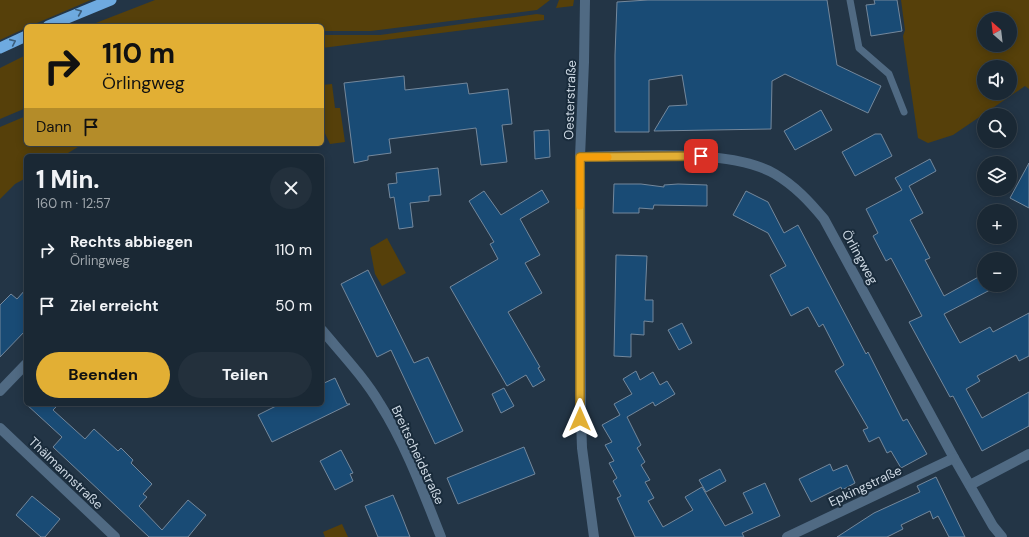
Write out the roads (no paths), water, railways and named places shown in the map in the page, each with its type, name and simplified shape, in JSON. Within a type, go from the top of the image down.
[{"type":"highway","points":[[53,24],[111,0]]},
{"type":"highway","points":[[0,48],[24,37]]},
{"type":"street","name":"Oesterstraße","points":[[585,0],[580,157],[580,419],[582,448],[594,537]]},
{"type":"street","name":"Örlingweg","points":[[580,157],[701,156],[742,162],[774,174],[803,194],[824,219],[954,458],[993,526],[1002,537]]},
{"type":"street","name":"Breitscheidstraße","points":[[324,332],[364,380],[380,404],[406,452],[441,537]]},
{"type":"street","points":[[0,391],[24,366]]},
{"type":"street","name":"Thälmannstraße","points":[[0,428],[115,537]]},
{"type":"street","points":[[970,485],[1029,454]]},
{"type":"street","name":"Epkingstraße","points":[[787,537],[954,458]]},
{"type":"lane","points":[[850,0],[859,48],[889,74],[904,112]]}]
